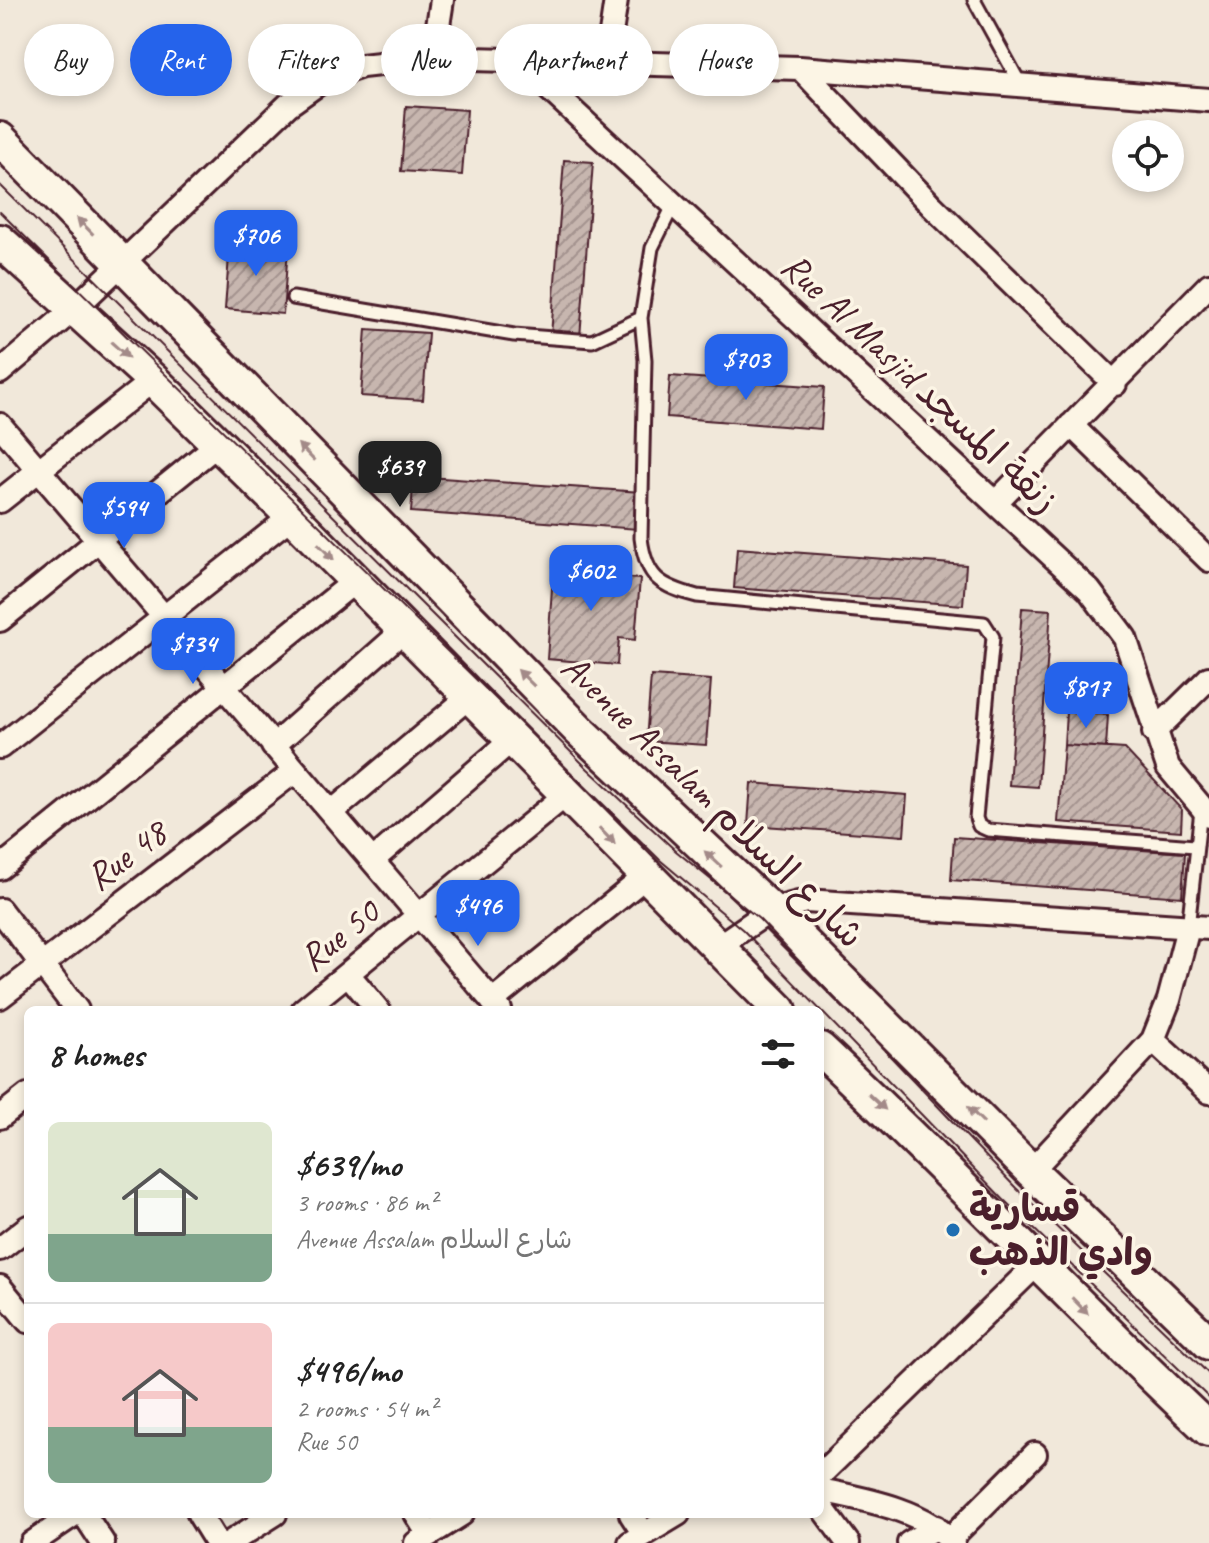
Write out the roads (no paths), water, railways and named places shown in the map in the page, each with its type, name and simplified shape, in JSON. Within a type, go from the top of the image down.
[{"type":"main road","name":"Avenue Assalam شارع السلام","points":[[0,139],[579,730],[771,910],[1031,1171],[1209,1343]]},
{"type":"main road","points":[[0,241],[153,380],[292,516],[645,877],[776,1006]]},
{"type":"main road","points":[[824,1053],[929,1150],[1111,1338],[1209,1430]]},
{"type":"street","points":[[438,24],[442,0]]},
{"type":"street","points":[[612,24],[616,0]]},
{"type":"street","points":[[653,62],[800,68],[1023,88],[1209,100]]},
{"type":"street","points":[[0,372],[74,309],[288,105],[326,78],[362,66],[381,64]]},
{"type":"street","points":[[800,68],[932,206],[1115,384]]},
{"type":"street","name":"Rue Al Masjid زنقة المسجد","points":[[557,96],[996,502],[1111,616],[1125,638],[1168,767],[1205,812]]},
{"type":"street","points":[[996,502],[1209,285]]},
{"type":"street","points":[[0,501],[153,380]]},
{"type":"street","points":[[0,425],[496,1005],[645,877]]},
{"type":"street","points":[[1071,425],[1209,560]]},
{"type":"street","points":[[0,620],[218,444]]},
{"type":"street","points":[[0,747],[292,516]]},
{"type":"street","points":[[0,868],[354,582]]},
{"type":"street","points":[[273,746],[404,630]]},
{"type":"street","points":[[1154,732],[1209,678]]},
{"type":"street","points":[[332,812],[470,696]]},
{"type":"street","points":[[373,860],[513,739]]},
{"type":"street","name":"Rue 48","points":[[0,997],[295,771]]},
{"type":"street","name":"Rue 50","points":[[308,1006],[567,794]]},
{"type":"street","points":[[717,947],[771,910],[794,902],[819,901],[1198,928],[1153,1040],[1031,1171]]},
{"type":"street","points":[[0,910],[74,1006]]},
{"type":"street","points":[[348,974],[375,1006]]},
{"type":"street","points":[[1153,1040],[1209,1092]]},
{"type":"street","points":[[0,1117],[24,1098]]},
{"type":"street","points":[[0,1249],[24,1230]]},
{"type":"street","points":[[824,1471],[1038,1263]]},
{"type":"street","points":[[0,1287],[24,1316]]},
{"type":"street","points":[[909,1543],[946,1536],[1035,1454]]},
{"type":"street","points":[[824,1491],[871,1503],[946,1536]]},
{"type":"street","points":[[824,1510],[848,1543]]},
{"type":"street","points":[[32,1543],[69,1518]]},
{"type":"street","points":[[87,1518],[103,1543]]},
{"type":"street","points":[[201,1518],[217,1543]]},
{"type":"street","points":[[229,1543],[269,1518]]},
{"type":"street","points":[[417,1518],[423,1539],[456,1518]]},
{"type":"street","points":[[632,1518],[637,1538],[671,1518]]},
{"type":"lane","points":[[974,0],[1023,88]]},
{"type":"lane","points":[[674,204],[652,248],[641,318],[645,360],[641,538],[643,558],[654,577],[670,589],[697,596],[984,623],[993,637],[976,818],[979,826],[988,830],[1195,846]]},
{"type":"lane","points":[[293,298],[514,335],[592,341],[641,318]]},
{"type":"lane","points":[[1198,928],[1195,846],[1205,812]]},
{"type":"tram line","points":[[0,185],[588,769],[676,851],[759,919],[1016,1188],[1209,1374]]},
{"type":"tram line","points":[[0,212],[660,860],[743,930],[816,1006]]},
{"type":"tram line","points":[[824,1014],[1003,1199],[1209,1398]]},
{"type":"place","name":"قسارية وادي الذهب","points":[[953,1230]]}]
